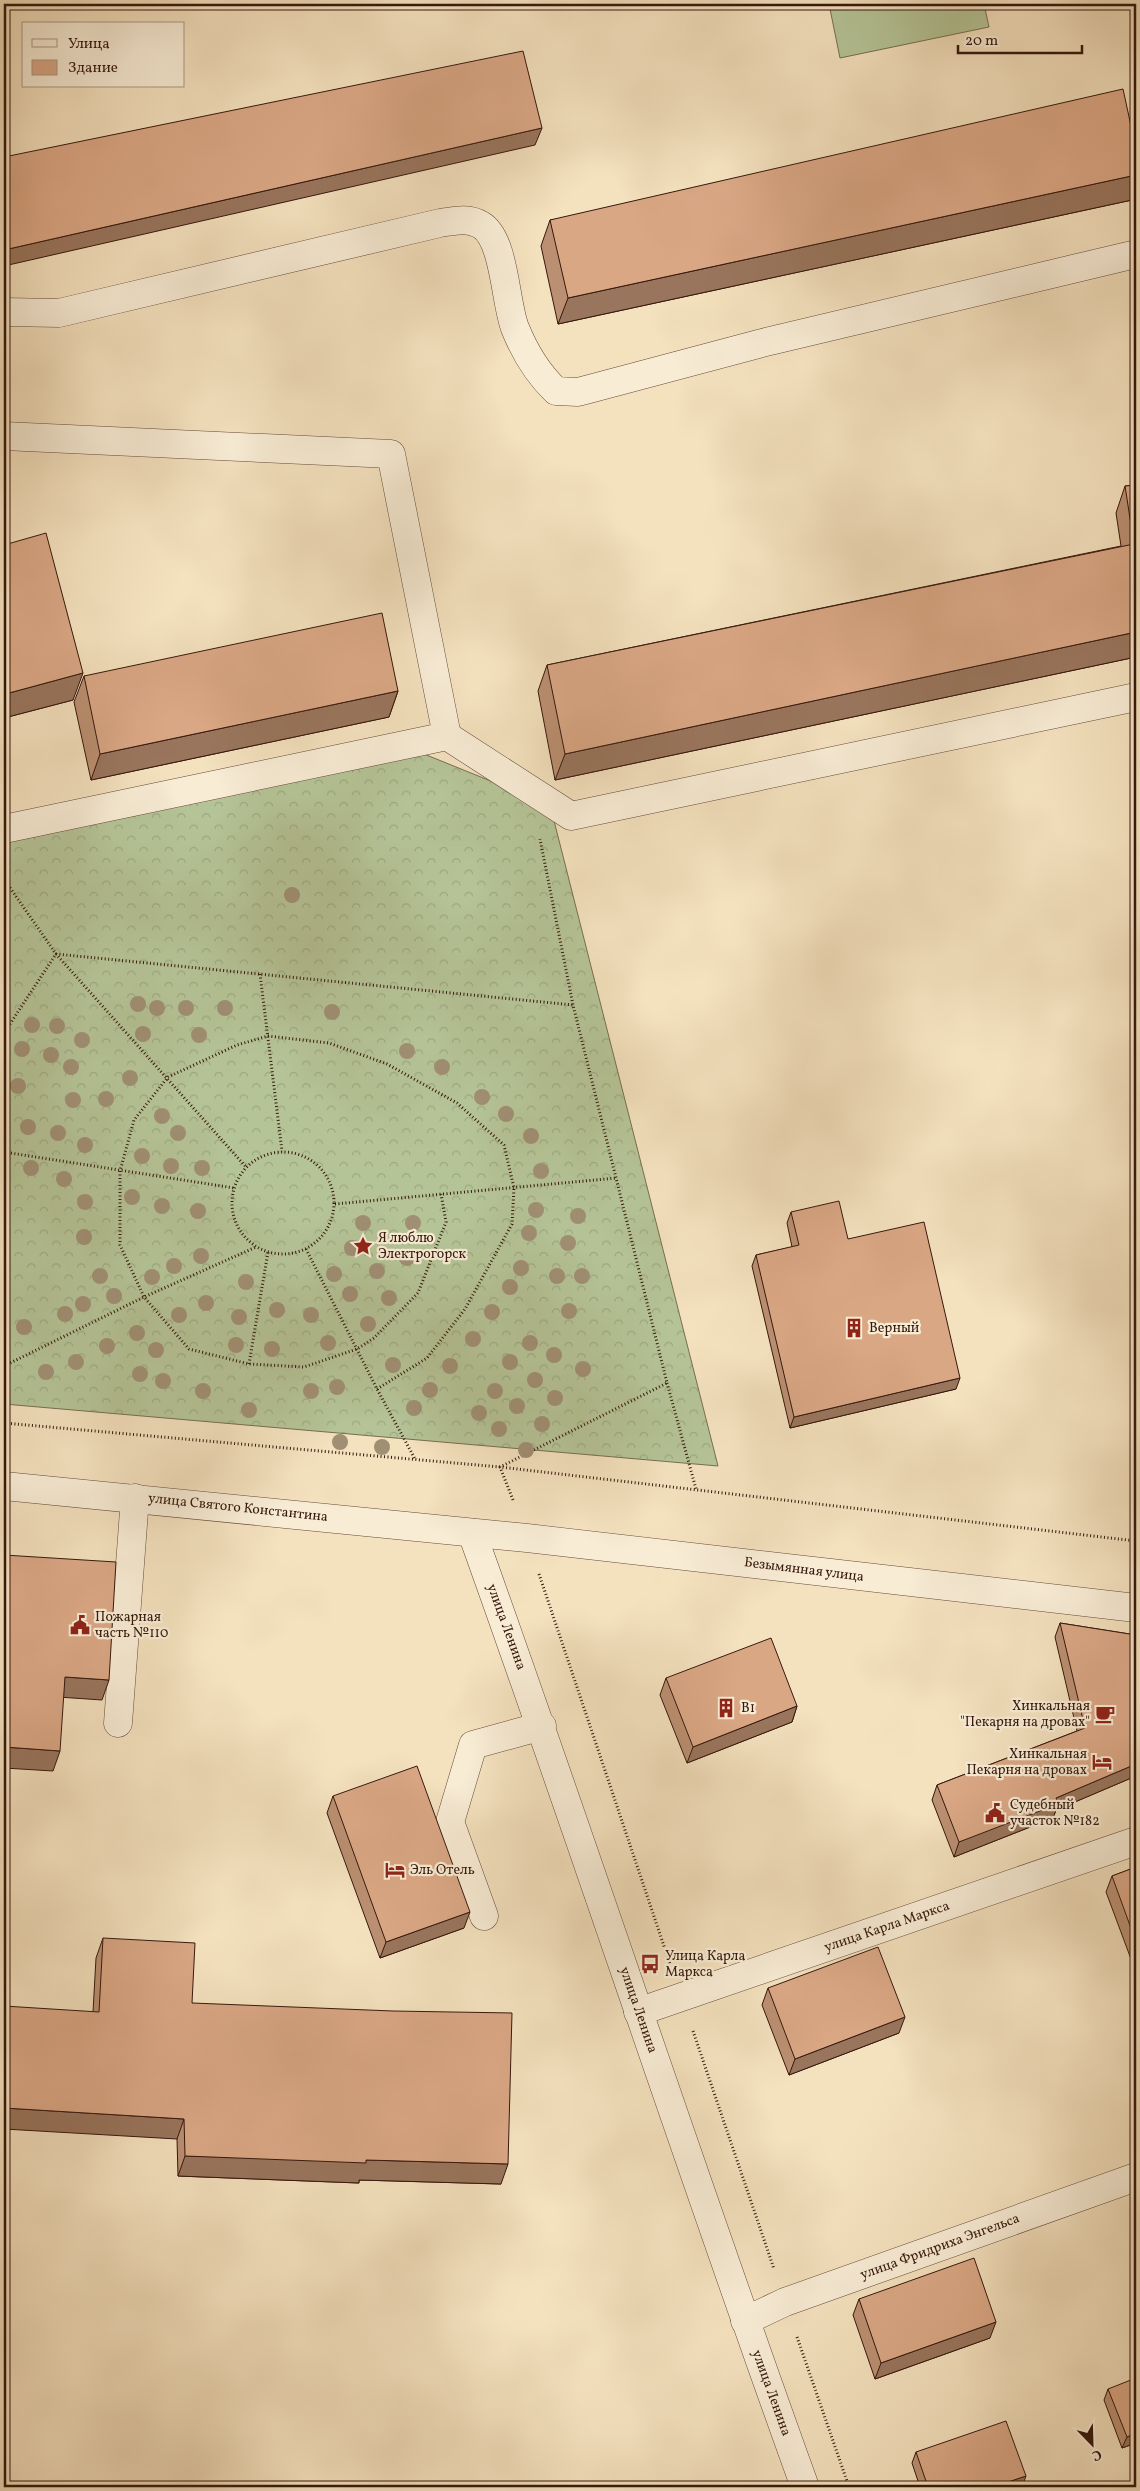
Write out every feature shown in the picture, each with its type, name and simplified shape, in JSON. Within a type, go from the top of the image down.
[{"type":"street","points":[[4,312],[59,313],[139,292],[253,268],[440,223],[465,220],[482,225],[493,238],[515,327],[538,374],[556,391],[578,392],[762,343],[1136,254]]},
{"type":"street","points":[[4,436],[391,454],[447,736]]},
{"type":"street","points":[[4,829],[447,736],[571,816],[1136,697]]},
{"type":"street","name":"улица Святого Константина","points":[[4,1486],[472,1533]]},
{"type":"street","points":[[118,1723],[135,1498]]},
{"type":"street","name":"Безымянная улица","points":[[472,1533],[1136,1608]]},
{"type":"street","name":"улица Ленина","points":[[472,1533],[542,1726],[638,2012],[745,2321],[805,2487]]},
{"type":"street","points":[[484,1916],[450,1822],[473,1745],[542,1726]]},
{"type":"street","name":"улица Карла Маркса","points":[[638,2012],[1136,1841]]},
{"type":"street","name":"улица Фридриха Энгельса","points":[[745,2321],[785,2302],[1136,2177]]},
{"type":"path","points":[[530,790],[574,1004],[696,1489]]},
{"type":"path","points":[[4,879],[56,954],[168,1077],[246,1167]]},
{"type":"path","points":[[56,954],[574,1004]]},
{"type":"path","points":[[4,1033],[56,954]]},
{"type":"path","points":[[260,974],[282,1151]]},
{"type":"path","points":[[377,1389],[427,1358],[465,1309],[512,1224],[514,1188],[504,1145],[457,1103],[378,1061],[329,1043],[268,1036],[236,1045],[168,1077],[134,1120],[120,1171],[120,1245],[144,1297],[189,1349],[249,1364],[304,1367],[357,1349],[374,1338],[418,1293],[446,1222],[442,1194]]},
{"type":"path","points":[[282,1151],[309,1158],[328,1177],[335,1204],[326,1230],[306,1249],[287,1255],[268,1252],[256,1247],[240,1231],[232,1210],[234,1188],[246,1167],[262,1155],[282,1151]]},
{"type":"path","points":[[4,1152],[234,1188]]},
{"type":"path","points":[[335,1204],[617,1178]]},
{"type":"path","points":[[4,1366],[144,1297],[256,1247]]},
{"type":"path","points":[[306,1249],[377,1389],[416,1460]]},
{"type":"path","points":[[249,1364],[268,1252]]},
{"type":"path","points":[[500,1467],[668,1383]]},
{"type":"path","points":[[4,1423],[500,1467],[1136,1541]]},
{"type":"green space","points":[[829,4],[984,4],[989,27],[840,58]]},
{"type":"green space","points":[[424,754],[550,805],[718,1466],[4,1404],[4,843]]},
{"type":"building","points":[[523,51],[542,128],[4,250],[4,157]]},
{"type":"building","points":[[1123,89],[1136,149],[1136,175],[568,298],[550,220]]},
{"type":"building","points":[[1136,485],[1136,632],[565,754],[547,665],[1134,544],[1125,486]]},
{"type":"building","points":[[46,533],[83,673],[9,693],[4,673],[4,545]]},
{"type":"building","points":[[382,613],[398,691],[100,754],[84,676]]},
{"type":"building","name":"Верный","points":[[839,1201],[848,1239],[924,1222],[960,1378],[794,1417],[756,1255],[799,1245],[791,1212]]},
{"type":"building","points":[[4,1555],[116,1562],[109,1680],[65,1677],[60,1751],[4,1747]]},
{"type":"building","points":[[1060,1623],[1136,1635],[1136,1764],[1056,1798],[1058,1804],[959,1842],[937,1785],[1085,1728]]},
{"type":"building","name":"B1","points":[[771,1638],[797,1706],[693,1747],[666,1678]]},
{"type":"building","name":"Эль Отель","points":[[417,1766],[470,1912],[386,1942],[333,1796]]},
{"type":"building","points":[[1136,1867],[1136,1942],[1112,1876]]},
{"type":"building","points":[[103,1938],[195,1943],[192,2003],[393,2011],[512,2013],[508,2164],[366,2160],[366,2163],[185,2156],[184,2119],[4,2108],[4,2006],[99,2012]]},
{"type":"building","points":[[878,1947],[905,2017],[795,2059],[768,1988]]},
{"type":"building","points":[[974,2258],[996,2322],[881,2363],[859,2299]]},
{"type":"building","points":[[1136,2378],[1136,2433],[1127,2437],[1108,2389]]},
{"type":"building","points":[[1006,2421],[1026,2476],[993,2487],[928,2487],[916,2452]]},
{"type":"place","name":"Я люблю Электрогорск","points":[[363,1246]]},
{"type":"place","name":"Верный","points":[[854,1328]]},
{"type":"place","name":"Пожарная часть №110","points":[[80,1625]]},
{"type":"place","name":"B1","points":[[726,1708]]},
{"type":"place","name":"Хинкальная \"Пекарня на дровах\"","points":[[1105,1714]]},
{"type":"place","name":"Хинкальная Пекарня на дровах","points":[[1102,1762]]},
{"type":"place","name":"Судебный участок №182","points":[[995,1813]]},
{"type":"place","name":"Эль Отель","points":[[395,1870]]},
{"type":"place","name":"Улица Карла Маркса","points":[[650,1964]]}]
